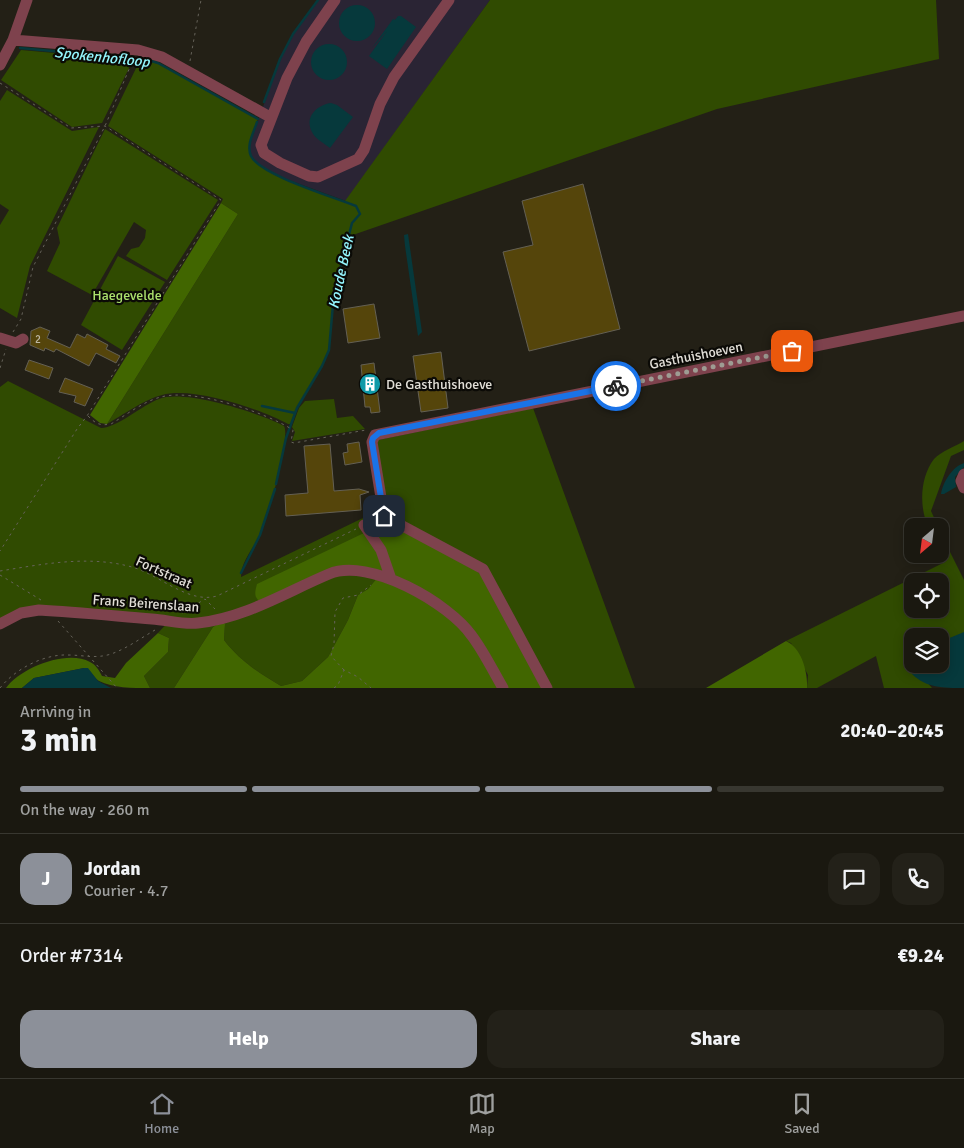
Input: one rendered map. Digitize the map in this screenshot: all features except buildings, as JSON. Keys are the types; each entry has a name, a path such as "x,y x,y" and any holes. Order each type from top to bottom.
{"street":[{"path":"0,65 13,40 27,0"},
{"path":"334,0 306,42 286,78 270,117 262,145 264,152 280,163 309,176 318,177 358,159 364,150 380,104 394,77 449,0"},
{"path":"13,40 138,50 162,57 270,117"},
{"name":"Gasthuishoeven","path":"375,435 964,316"},
{"path":"0,338 16,343 23,339"},
{"path":"375,435 372,442 384,516 483,569 547,688"},
{"path":"964,474 961,476 961,481 964,488"},
{"path":"364,525 380,550 391,578"},
{"name":"Frans Beirenslaan","path":"0,624 21,613 48,611 196,623 223,618 272,602 336,572 359,571 391,578 438,605 458,620 472,635 503,688"}],"path":[{"path":"187,71 201,0"},
{"path":"21,319 33,267 105,126 138,50"},
{"path":"0,83 71,128 105,126 221,200 88,416 0,551"},
{"path":"88,416 96,424 102,426 111,424 160,397 186,395 256,411 291,428 293,432 291,442 294,443 366,430 375,435"},
{"name":"Fortstraat","path":"0,571 72,560 122,566 141,570 193,596 205,599 217,596 364,525"},
{"path":"0,575 38,597 48,611 117,688"},
{"path":"371,688 358,677 344,670 331,656 334,644 335,612 343,598 358,595 368,589 379,575"},
{"path":"170,621 205,599 223,618"},
{"path":"0,688 15,674 41,659 67,655 91,658 111,654 155,630"},
{"path":"334,688 338,685 344,670"}],"shaded area":[{"path":"318,0 490,0 346,201 275,175 256,162 251,155 249,146 280,59 293,34"}],"green space":[{"path":"490,0 936,0 939,59 717,109 347,237 334,293 329,350 322,366 297,408 291,424 226,400 208,396 175,393 148,400 107,424 238,214 221,203 223,199 108,126 140,60 158,63 258,119 253,131 250,153 255,161 265,169 292,183 345,201"},
{"path":"21,50 133,60 102,123 72,127 1,80"},
{"path":"7,90 72,131 99,127 30,266 17,318 0,308 0,225 9,210 0,204 0,101"},
{"path":"105,129 218,200 167,280 126,256 131,249 139,247 145,238 146,230 134,222 92,295 47,271 60,243 57,228"},
{"path":"221,203 238,214 107,424 100,423 90,415"},
{"name":"Haegevelde","path":"118,256 165,282 122,350 81,325"},
{"path":"8,381 101,428 122,420 152,402 171,397 186,397 222,404 258,415 284,426 284,446 273,497 260,535 243,566 241,577 365,517 387,513 376,448 378,440 533,408 635,688 542,688 385,523 366,531 330,573 377,578 368,589 358,595 348,620 328,657 302,681 281,686 250,666 224,640 225,624 213,627 174,688 150,688 144,676 168,652 169,638 158,633 169,621 48,611 0,624 0,387"},
{"path":"334,399 337,418 353,416 365,429 292,441 295,432 292,427 299,408 305,401"},
{"path":"964,441 964,450 951,456 931,511 934,518 925,518 922,492 926,474 934,459"},
{"path":"385,523 470,565 481,575 542,688 174,688 213,627 222,622 225,624 224,640 250,666 281,686 302,681 328,657 348,620 358,595 368,589 377,578 348,571 265,604 256,596 257,584"},
{"path":"949,550 964,580 964,633 949,639 949,628 904,628 904,673 920,673 932,688 884,688 876,656 817,688 807,688 808,675 791,643 786,641 904,582 904,618 949,618 949,573 923,573 943,563 949,563"},
{"path":"158,633 169,638 168,652 144,676 150,688 110,685 99,681 84,668 34,678 22,688 6,688 22,674 57,659 80,659 90,662 102,676 115,678 126,663"},
{"path":"786,641 792,644 803,661 807,688 706,688"}],"water":[{"path":"357,5 364,6 370,10 374,16 374,30 370,36 364,40 357,41 350,40 344,36 340,30 339,23 340,16 344,10 350,6"},
{"path":"398,16 401,16 416,27 387,69 369,56 387,31 372,48 393,19 395,20"},
{"path":"329,44 336,45 342,49 346,55 346,69 342,75 336,79 329,80 322,79 316,75 312,69 311,62 312,55 316,49 322,45"},
{"path":"331,103 337,105 353,117 330,148 313,134 310,121 317,109"},
{"path":"408,234 422,332 418,336 405,246 404,235"},
{"path":"964,463 964,467 955,477 956,487 941,494 949,476"},
{"path":"964,632 964,688 929,685 912,674 949,673 949,638"},
{"path":"88,668 98,681 111,688 22,688 34,678"}],"waterway":[{"name":"Koude Beek","path":"264,102 280,59 293,34 318,0"},
{"name":"Spokenhofloop","path":"20,48 148,60 158,63 258,119"},
{"name":"Koude Beek","path":"257,122 249,147 251,156 257,163 282,178 356,206 360,214 352,223 334,293 329,350 322,366 297,408 286,438 276,484"},
{"path":"262,406 295,413"},
{"name":"Koude Beek","path":"241,573 260,535 275,489"}],"way so far":[{"path":"616,386 792,351"}],"place":[{"name":"De Gasthuishoeve","path":"370,384"}],"route":[{"path":"384,516 372,442 375,435 616,386"}]}
